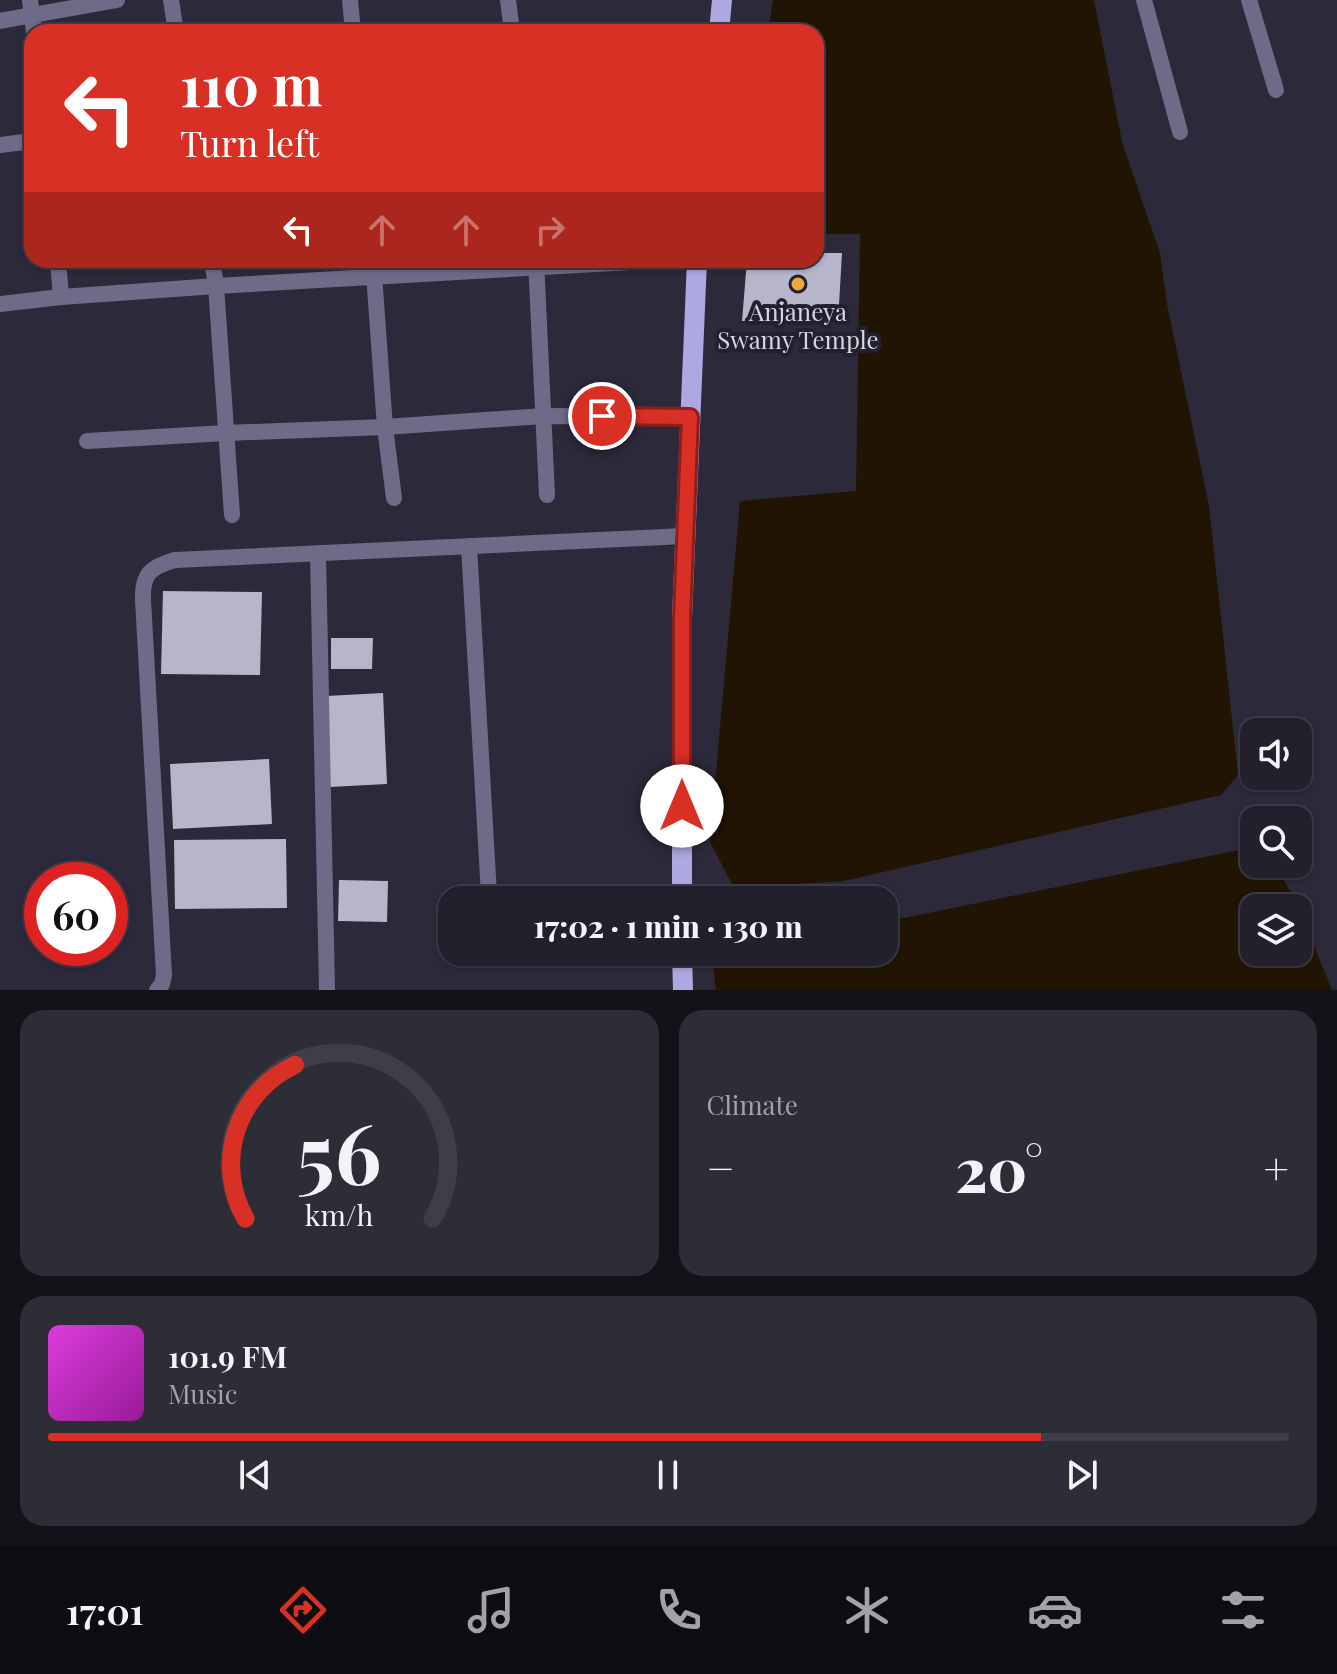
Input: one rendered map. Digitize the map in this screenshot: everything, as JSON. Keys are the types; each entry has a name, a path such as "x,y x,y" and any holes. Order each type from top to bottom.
{"main road":[{"path":"720,24 722,0"},
{"path":"682,886 682,617 697,268"},
{"path":"682,966 683,990"}],"street":[{"path":"0,21 117,0"},
{"path":"171,0 175,24"},
{"path":"350,0 352,24"},
{"path":"508,0 511,24"},
{"path":"1144,0 1180,132"},
{"path":"1249,0 1276,90"},
{"path":"0,145 24,142"},
{"path":"59,268 61,297"},
{"path":"213,268 232,515"},
{"path":"373,268 385,427 394,498"},
{"path":"0,304 61,297 374,278 482,268"},
{"path":"536,268 547,495"},
{"path":"87,441 544,416 690,417"},
{"path":"157,990 164,975 143,585 149,572 158,565 175,560 685,536"},
{"path":"469,546 488,886"},
{"path":"318,553 327,990"}],"shaded area":[{"path":"773,0 1094,0 1122,142 1160,253 1167,304 1209,506 1238,775 1221,795 844,881 733,886 710,842 740,501 856,491 860,234 824,234 824,24 769,24"},
{"path":"1240,850 1240,878 1282,878 1292,894 1240,894 1240,966 1312,966 1312,941 1332,990 716,990 713,966 898,966 898,919"}],"building":[{"path":"824,253 842,253 838,322 742,321 746,268 824,268"},
{"path":"163,591 262,592 260,675 161,674"},
{"path":"331,638 373,638 372,669 331,669"},
{"path":"383,693 387,784 330,787 326,696"},
{"path":"269,759 272,824 173,829 170,764"},
{"path":"286,839 287,908 175,909 174,840"},
{"path":"339,880 388,881 387,922 338,921"}],"place":[{"name":"Anjaneya Swamy Temple","path":"798,284"}],"route":[{"path":"602,416 690,417 682,617 682,806"}]}
